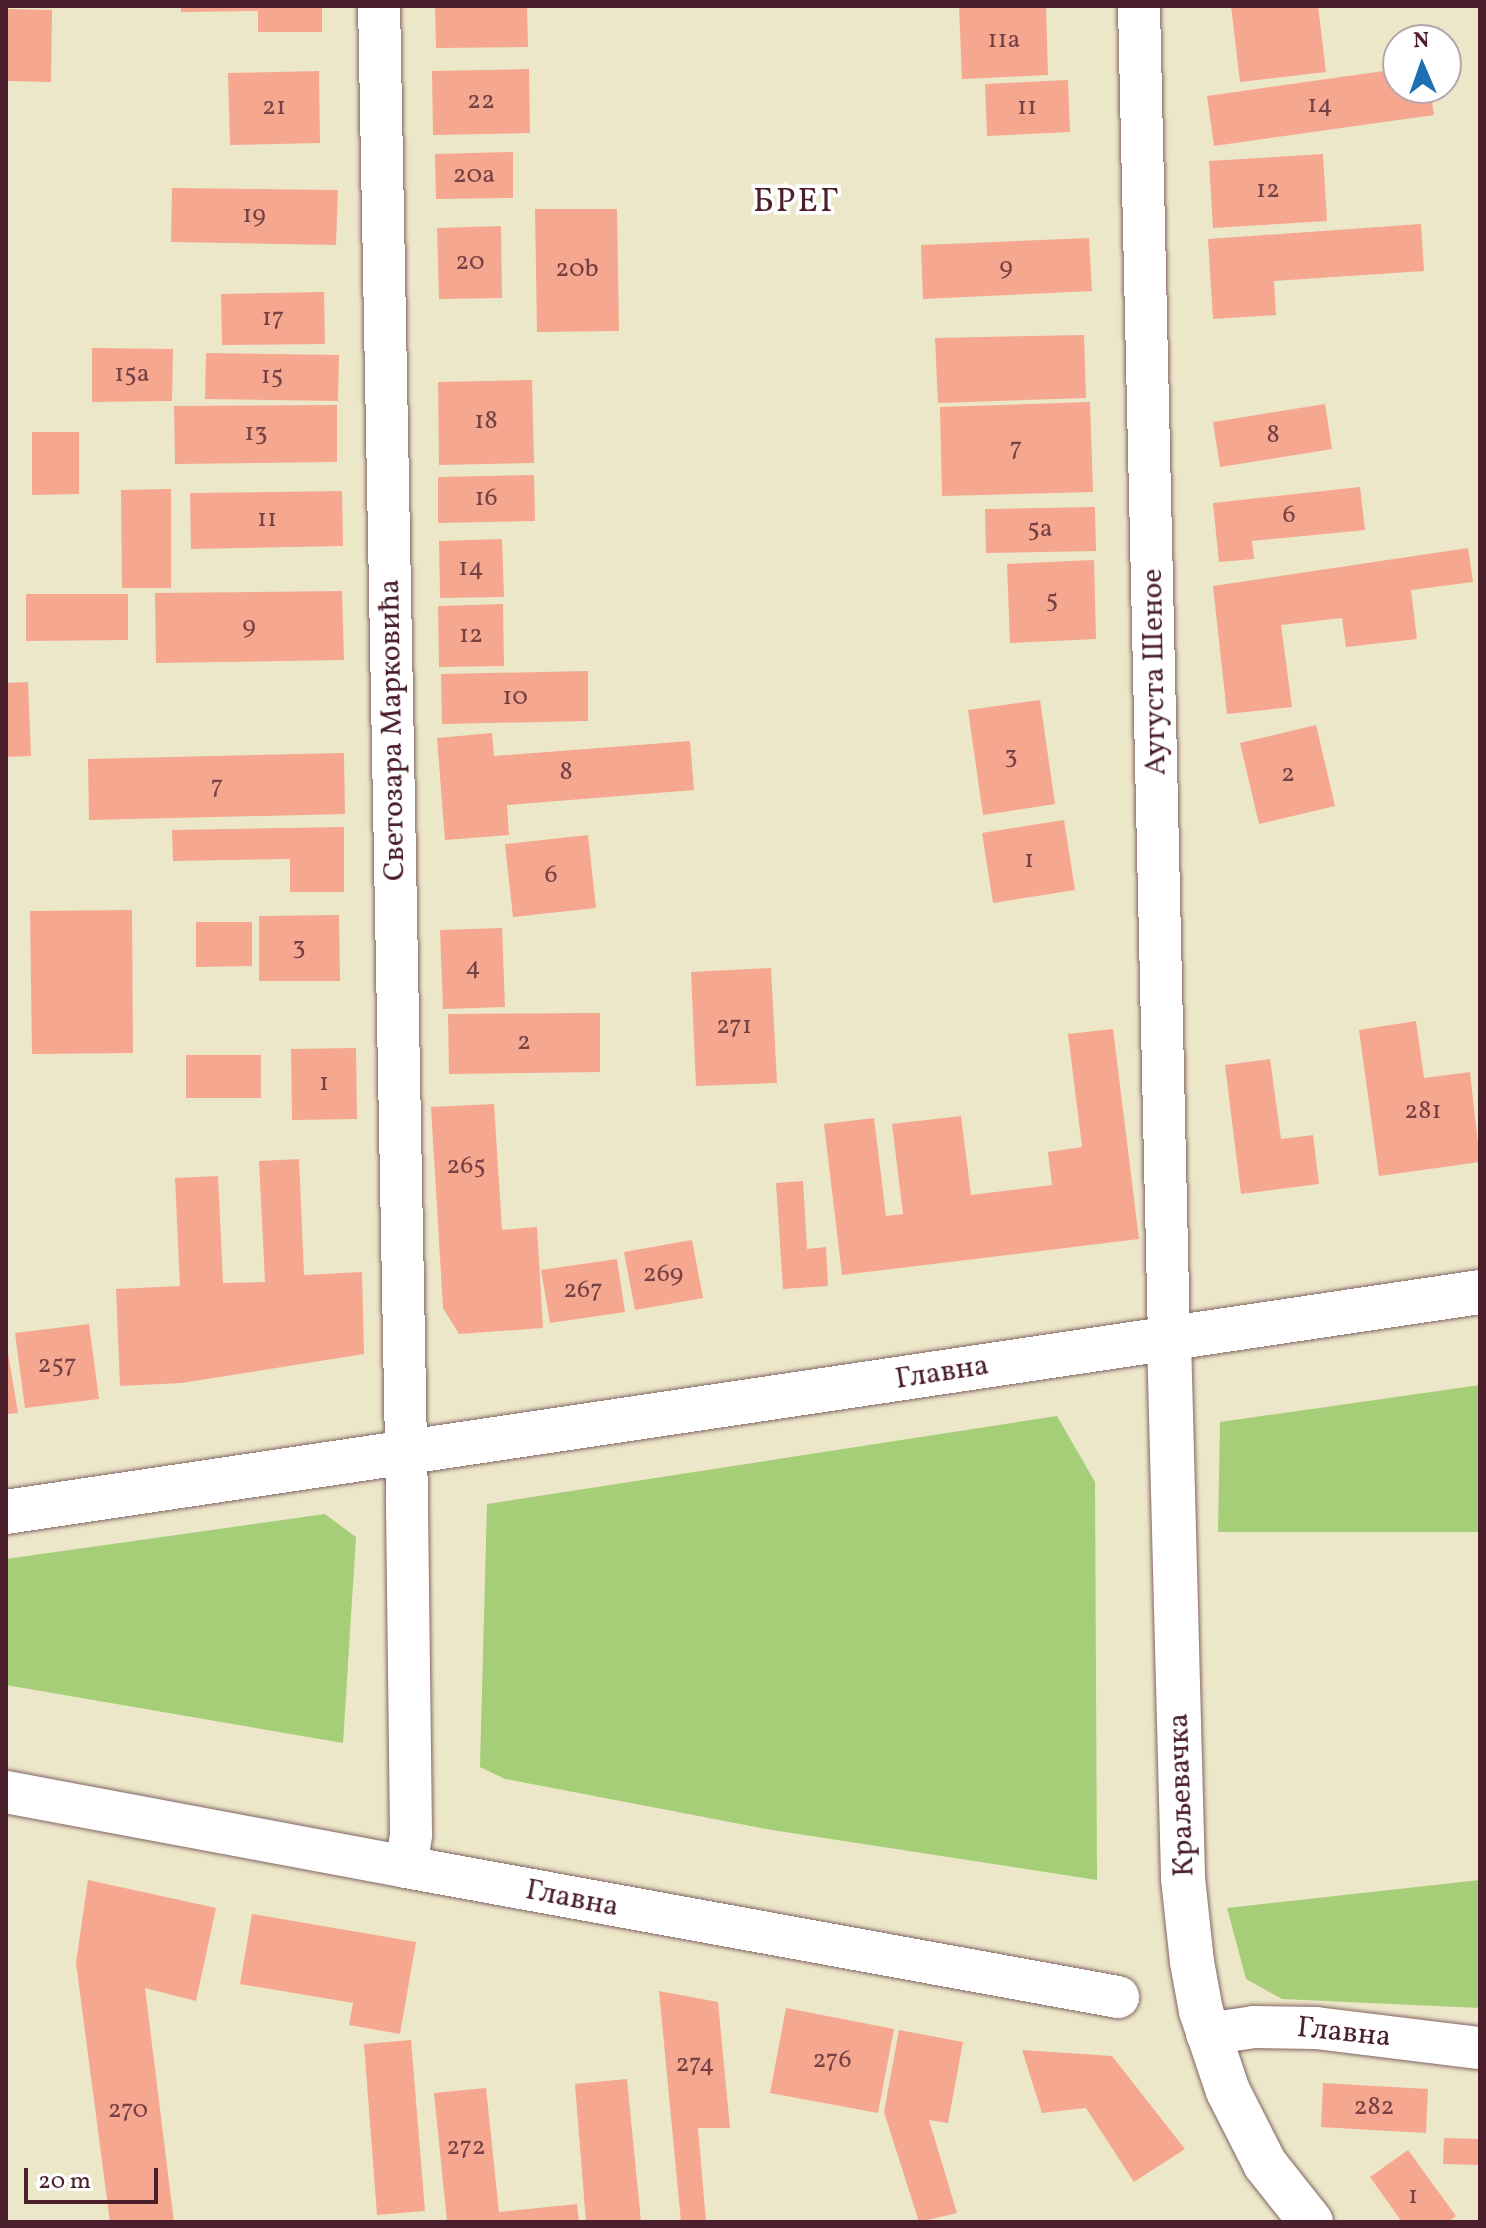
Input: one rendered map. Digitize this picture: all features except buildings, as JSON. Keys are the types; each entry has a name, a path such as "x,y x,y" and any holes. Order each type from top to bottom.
{"main road":[{"name":"Главна","path":"6,1512 1480,1292"},
{"name":"Краљевачка","path":"1169,1338 1183,1878 1192,1962 1207,2034 1253,2143 1311,2222"}],"street":[{"name":"Светозара Марковића","path":"379,6 404,1453"},
{"name":"Аугуста Шеное","path":"1139,6 1169,1338"},
{"path":"404,1453 411,1834 406,1867"},
{"name":"Главна","path":"6,1792 1118,1997"},
{"name":"Главна","path":"1207,2034 1254,2027 1316,2028 1480,2048"}],"green space":[{"path":"1480,1385 1480,1532 1218,1532 1220,1422"},
{"path":"1057,1416 1095,1482 1097,1880 772,1830 505,1779 480,1767 487,1504"},
{"path":"325,1514 356,1537 343,1743 6,1685 6,1559"},
{"path":"1480,1880 1480,2008 1282,1999 1246,1979 1227,1908"}],"district":[{"name":"БРЕГ","path":"797,203"}]}
